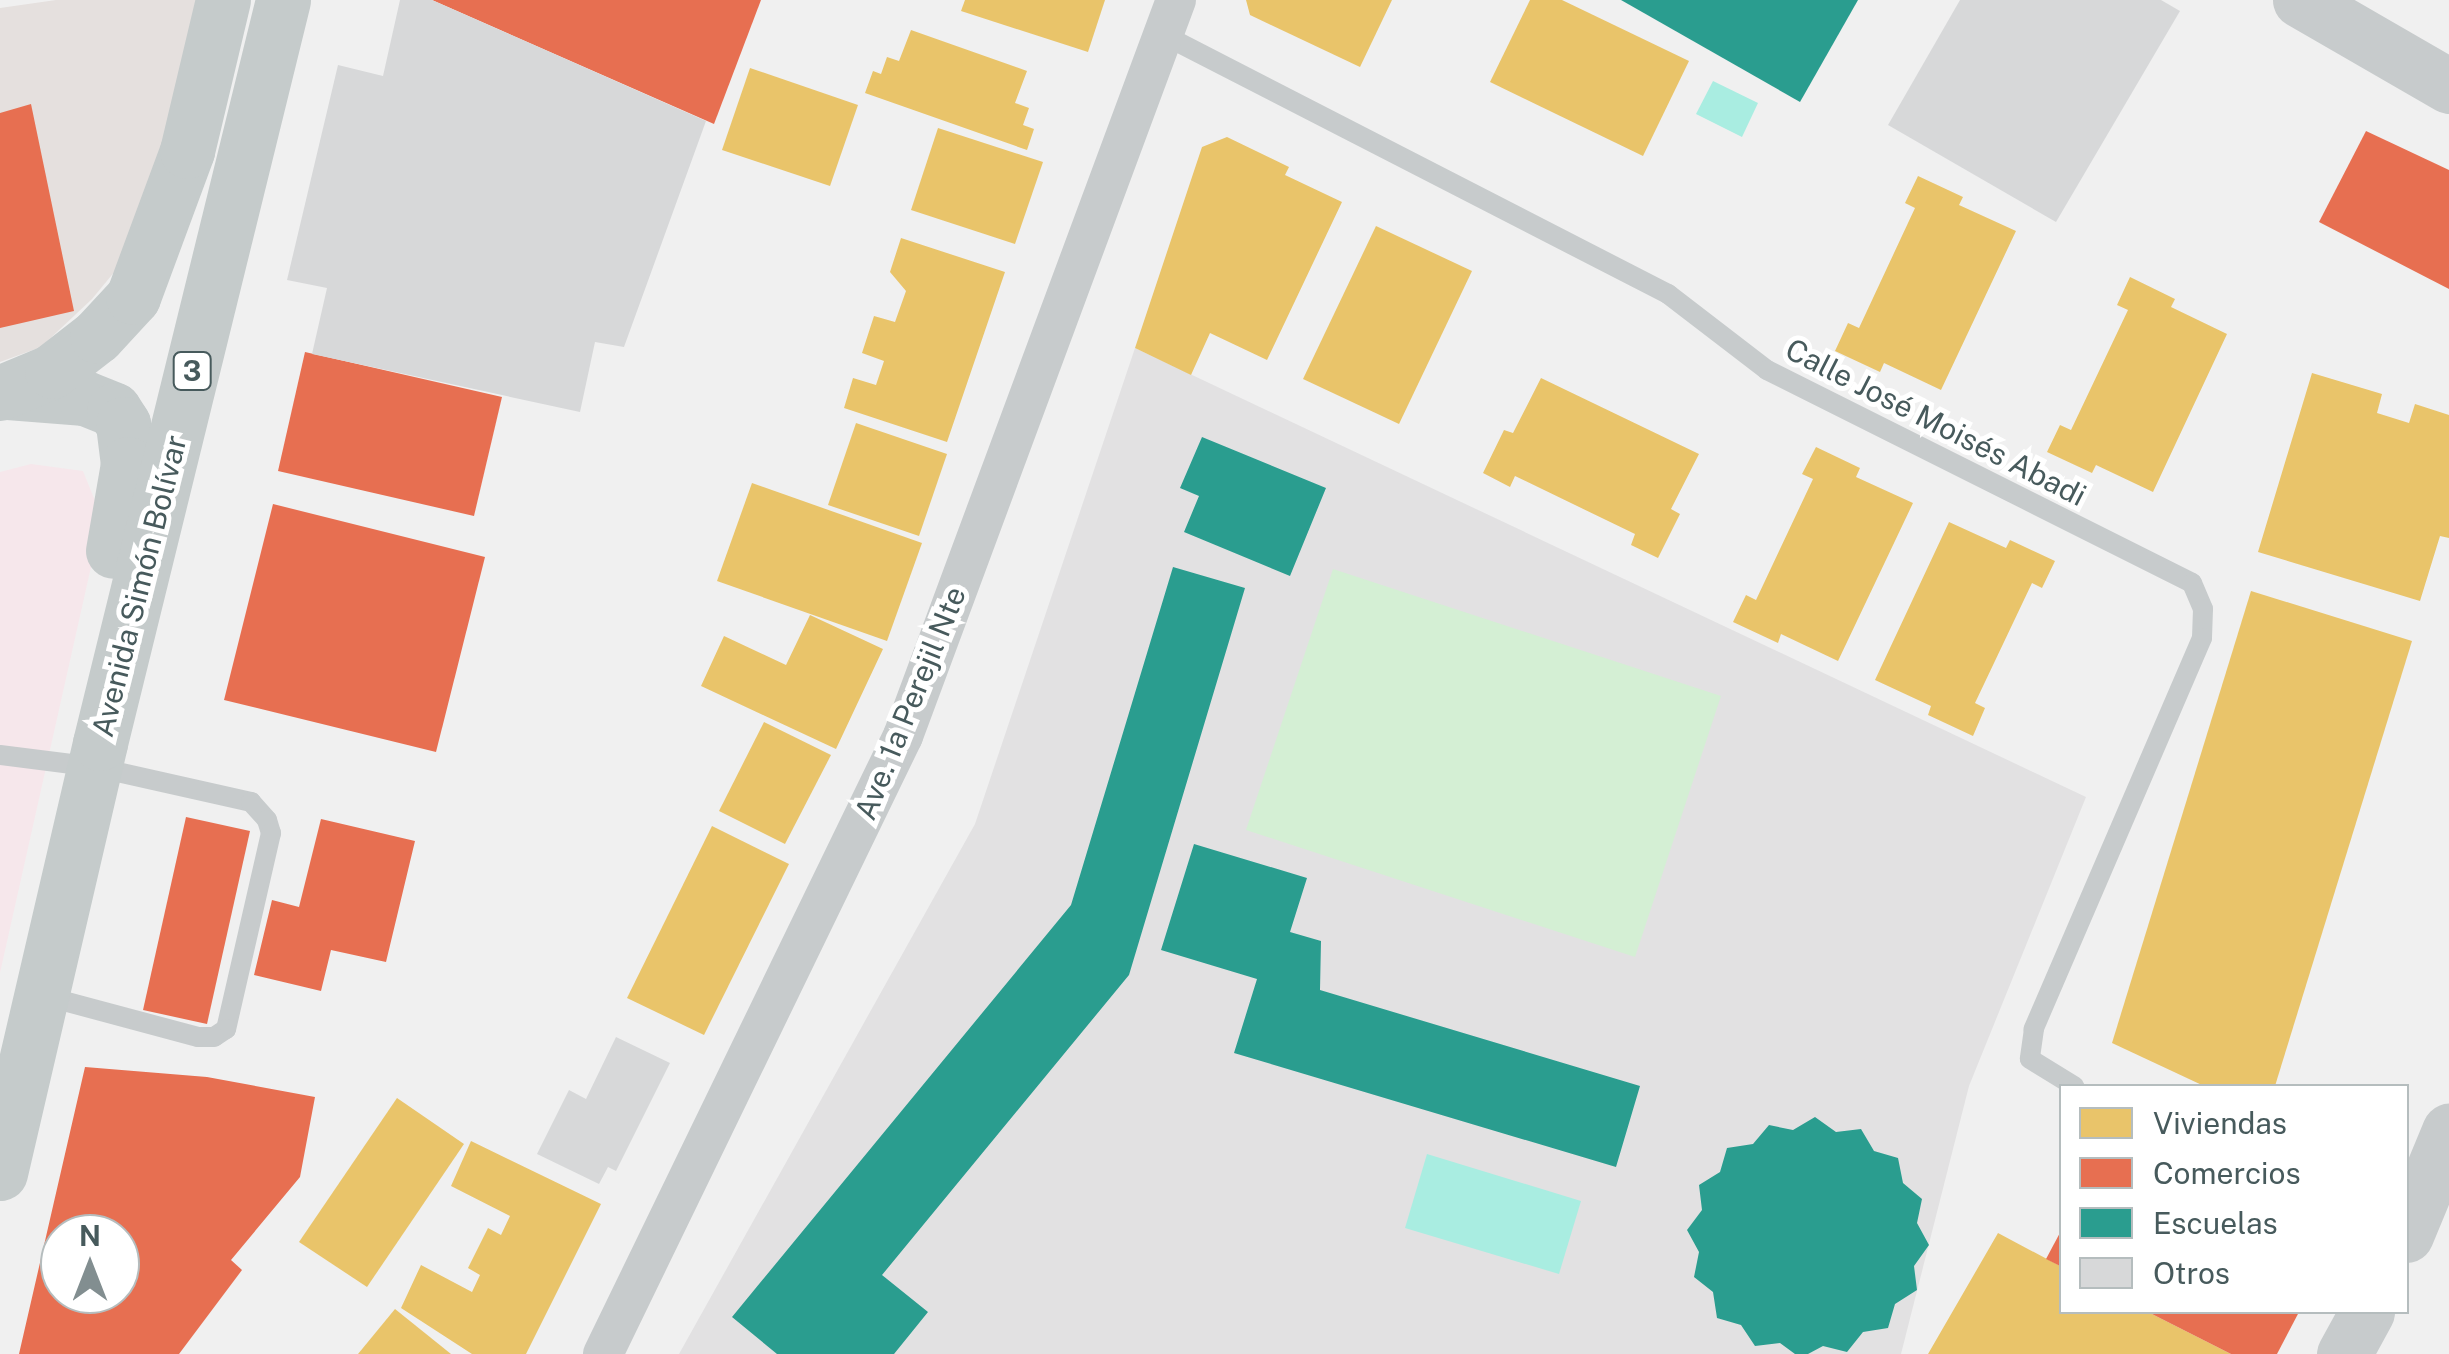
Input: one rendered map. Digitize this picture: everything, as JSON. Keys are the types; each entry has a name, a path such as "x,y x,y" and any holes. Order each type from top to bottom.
{"main road":[{"path":"3,392 52,371 98,336 133,297 187,151 222,0"},
{"name":"Avenida Simón Bolívar","path":"0,1173 31,1011 284,0"},
{"path":"2300,0 2449,86"},
{"path":"3,392 100,402 123,424 128,464 96,644 97,755"},
{"path":"2409,1228 2449,1131"}],"street":[{"name":"Ave. 1a Perejil Nte","path":"607,1353 902,736 1170,18"}],"lane":[{"name":"Calle José Moisés Abadi","path":"1170,18 1668,294 1767,370 2192,584 2203,609 2202,638 2034,1029 2030,1059 2071,1084"},
{"path":"0,755 97,755 251,802 267,820 271,833 226,1028 214,1037 31,1011"}],"shaded area":[{"path":"56,0 200,0 135,247 92,299 41,347 0,362 0,8"},
{"path":"1713,81 1758,103 1742,137 1696,114"},
{"path":"1135,348 2086,797 1969,1086 1901,1354 679,1354 975,824"},
{"path":"31,464 83,471 102,518 0,973 0,472"},
{"path":"1333,569 1721,696 1635,957 1246,830"},
{"path":"1427,1154 1581,1201 1559,1274 1405,1228"}],"building: Viviendas":[{"path":"965,0 1105,0 1088,52 961,11"},
{"path":"1246,0 1392,0 1360,67 1250,15"},
{"path":"1530,0 1562,0 1689,61 1643,156 1490,82"},
{"path":"911,30 1027,71 1015,103 1029,108 1023,125 1034,129 1027,150 865,93 873,71 881,74 887,57 899,61"},
{"path":"750,68 858,105 830,186 722,150"},
{"path":"938,128 1043,162 1015,244 911,210"},
{"path":"1227,137 1289,167 1285,175 1342,202 1267,360 1210,333 1191,375 1135,348 1202,147"},
{"path":"1918,176 1963,197 1959,205 2016,231 1941,390 1884,363 1880,372 1835,351 1848,323 1859,328 1915,208 1905,203"},
{"path":"1376,226 1472,271 1399,424 1303,379"},
{"path":"901,238 1005,272 947,442 844,408 853,378 876,385 884,361 862,353 874,316 895,322 906,291 890,272"},
{"path":"2130,277 2175,299 2171,307 2227,334 2153,492 2096,465 2092,473 2047,452 2060,425 2071,430 2128,310 2117,305"},
{"path":"2312,373 2382,394 2377,413 2409,423 2415,404 2449,415 2449,538 2440,536 2420,601 2258,552"},
{"path":"1541,378 1699,454 1671,509 1680,514 1658,558 1631,545 1635,534 1515,476 1510,487 1483,473 1504,430 1513,433"},
{"path":"856,423 947,454 919,536 828,505"},
{"path":"1816,447 1860,468 1856,477 1913,503 1838,661 1781,634 1778,643 1733,622 1746,595 1756,600 1813,479 1802,474"},
{"path":"752,483 922,543 887,641 717,581"},
{"path":"1949,522 2006,548 2010,540 2055,561 2042,588 2032,583 1975,703 1985,708 1973,736 1928,715 1931,706 1875,680"},
{"path":"2251,591 2412,641 2276,1084 2200,1084 2112,1043"},
{"path":"810,615 883,649 836,749 701,686 724,636 786,665"},
{"path":"764,722 831,755 785,844 719,811"},
{"path":"712,826 789,864 704,1035 627,998"},
{"path":"397,1098 464,1144 367,1287 299,1242"},
{"path":"471,1141 601,1204 526,1354 472,1354 401,1308 421,1265 472,1292 480,1275 468,1268 488,1228 501,1235 510,1216 451,1186"},
{"path":"1998,1233 2059,1265 2059,1314 2152,1314 2231,1354 1928,1354"},
{"path":"395,1309 451,1354 358,1354"}],"building: Comercios":[{"path":"432,0 761,0 714,124"},
{"path":"31,104 74,311 0,328 0,113"},
{"path":"2366,131 2449,170 2449,289 2319,222"},
{"path":"305,352 502,397 474,516 278,471"},
{"path":"273,504 485,557 436,752 224,700"},
{"path":"186,817 250,831 207,1024 143,1010"},
{"path":"321,819 415,841 386,962 331,950 321,991 254,975 272,900 299,907"},
{"path":"85,1067 207,1077 315,1097 300,1177 231,1260 242,1270 179,1354 19,1354 40,1263 40,1314 140,1314 140,1214 51,1214"},
{"path":"2059,1235 2059,1266 2046,1259"},
{"path":"2152,1314 2298,1314 2277,1354 2231,1354"}],"building: Escuelas":[{"path":"1621,0 1858,0 1800,102"},
{"path":"1202,437 1326,488 1290,576 1184,532 1199,496 1180,488"},
{"path":"1173,567 1245,588 1129,975 882,1275 928,1312 894,1354 777,1354 732,1317 1071,905"},
{"path":"1194,844 1307,878 1290,932 1321,941 1320,990 1640,1086 1616,1167 1234,1053 1257,979 1161,950"},
{"path":"1815,1117 1836,1132 1861,1129 1874,1151 1898,1158 1903,1183 1922,1199 1917,1223 1929,1245 1914,1266 1917,1290 1895,1304 1888,1328 1863,1332 1847,1352 1823,1346 1808,1354 1795,1354 1780,1343 1755,1346 1741,1325 1717,1318 1713,1292 1694,1277 1699,1252 1687,1230 1702,1210 1699,1185 1720,1172 1727,1148 1753,1144 1769,1125 1793,1130"}],"building: Otros":[{"path":"400,0 432,0 706,121 624,347 595,342 580,412 312,354 327,288 287,280 338,65 383,76"},
{"path":"1960,0 2161,0 2180,11 2056,222 1888,125"},
{"path":"616,1037 670,1063 616,1171 608,1167 599,1184 537,1154 569,1090 586,1099"}]}
